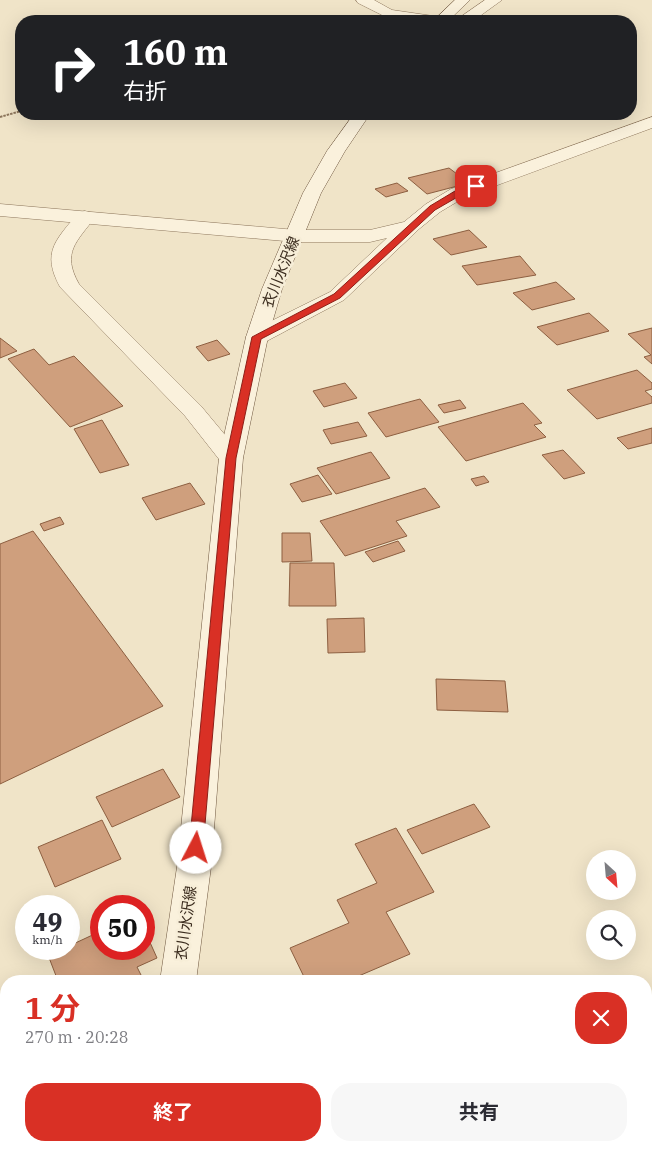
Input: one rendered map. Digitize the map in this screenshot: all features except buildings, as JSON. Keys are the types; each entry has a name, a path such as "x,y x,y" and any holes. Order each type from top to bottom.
{"street":[{"path":"363,0 388,14 395,15"},
{"path":"447,15 463,0"},
{"path":"473,15 495,0"},
{"name":"衣川水沢線","path":"179,975 194,867 231,458 257,337 272,289 296,236 312,193 336,152 358,120"},
{"path":"257,337 337,296 412,225 432,208 458,193 652,122"},
{"path":"0,210 296,236 354,238 370,236 412,225"},
{"path":"85,217 62,247 59,256 64,278 70,287 192,411 231,458"}],"path":[{"path":"0,117 15,113"}],"route":[{"path":"196,848 231,458 257,337 337,296 432,208 458,193 476,186"}]}
